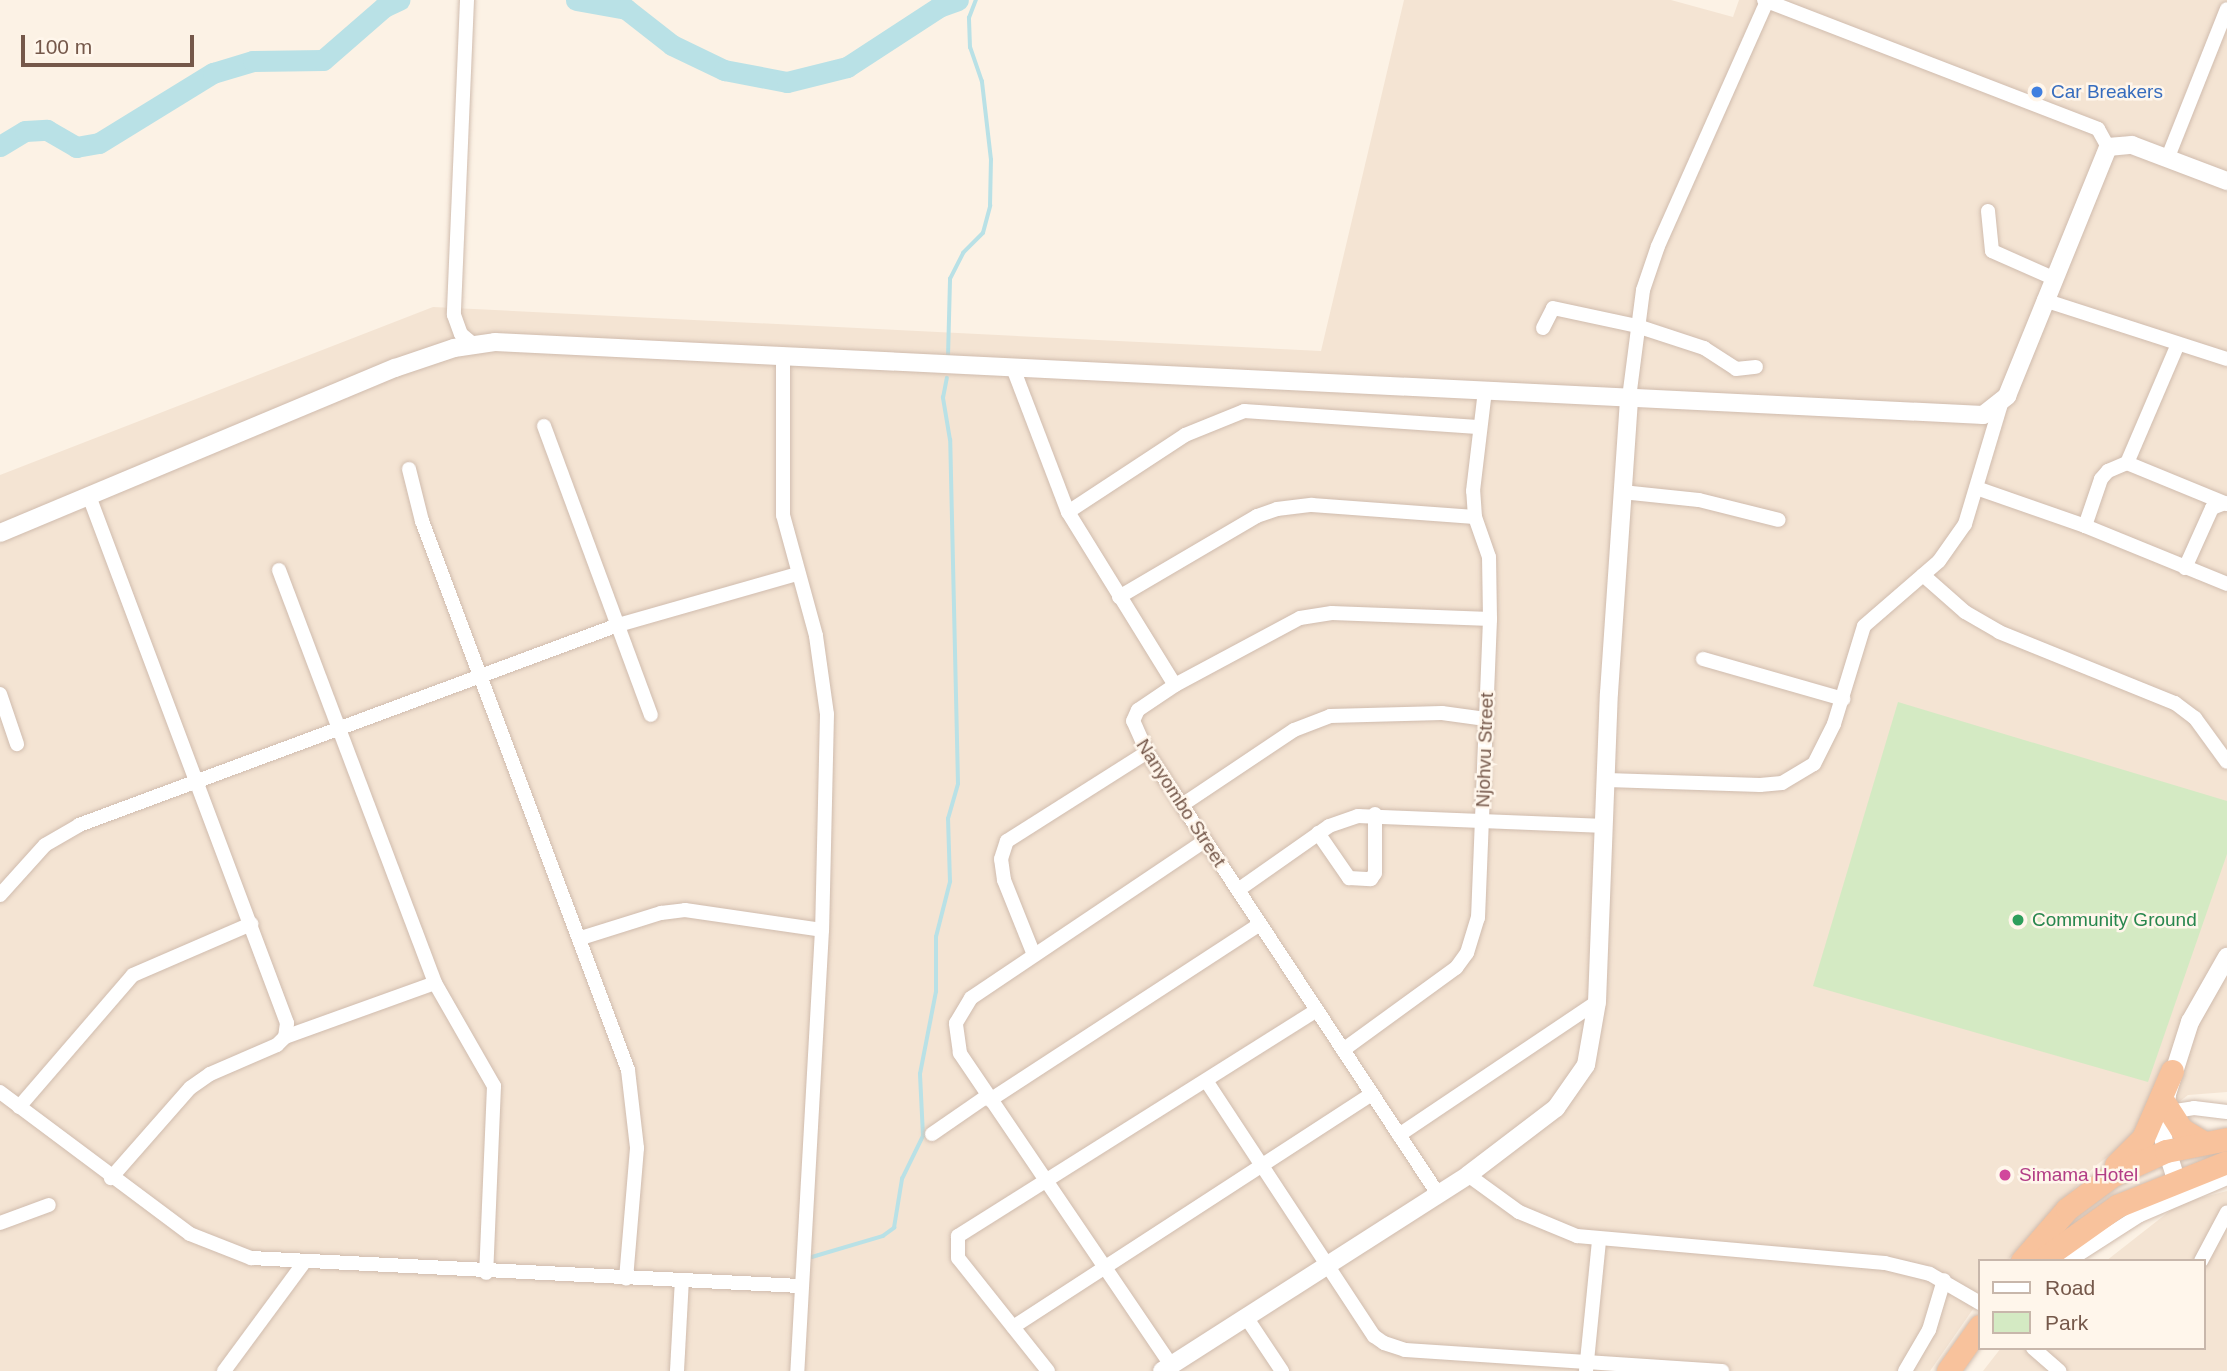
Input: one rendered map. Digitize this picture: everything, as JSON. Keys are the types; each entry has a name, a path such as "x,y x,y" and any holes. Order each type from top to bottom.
{"highway":[{"path":"2024,1259 2067,1209 2143,1138 2172,1071"},
{"path":"2167,1108 2181,1129 2203,1142"},
{"path":"2067,1209 2113,1175 2166,1151 2227,1139"},
{"path":"2043,1259 2118,1206 2176,1179 2227,1162"},
{"path":"1948,1371 1979,1327"}],"street":[{"path":"467,0 454,315 461,334 473,344"},
{"path":"1205,841 971,998 956,1023 960,1053 1104,1268 1166,1368 1468,1175 1569,1094 1589,1055 1597,1002 1622,492 1637,326 1658,246 1765,1 2098,129 2108,147"},
{"path":"2168,157 2227,9"},
{"path":"2108,147 2132,145 2227,181"},
{"path":"1607,780 1782,783 1814,764 1843,699 1864,626 1923,575 1952,544 1979,489 2001,404 2108,147"},
{"path":"1988,211 1992,251 2053,278"},
{"path":"2044,300 2227,359"},
{"path":"1543,328 1553,308 1637,326 1704,348 1736,369 1756,367"},
{"path":"0,533 382,373 473,344 518,342 1972,417 1989,413 2001,404"},
{"path":"2085,526 2101,480 2108,471 2127,463 2178,344"},
{"path":"783,356 782,502 797,574 826,684 822,930 797,1371"},
{"path":"1013,368 1068,512 1175,685 1284,624 1315,614 1490,619"},
{"name":"Njohvu Street","path":"1343,1050 1442,981 1466,954 1478,918 1490,619 1489,557 1475,517 1477,427 1485,390"},
{"path":"1068,512 1185,435 1244,411 1477,427"},
{"path":"544,426 652,715"},
{"path":"2127,463 2226,504"},
{"path":"409,469 422,521 479,678 581,938 628,1070 637,1148 626,1279"},
{"path":"1979,489 2085,526 2227,584"},
{"path":"1622,492 1699,500 1779,520"},
{"path":"89,496 286,1012 285,1037"},
{"path":"2185,568 2212,508 2226,504"},
{"path":"1119,597 1257,516 1277,509 1312,505 1475,517"},
{"path":"279,570 435,983 489,1075 496,1098 486,1273"},
{"path":"0,895 46,845 79,825 200,784 618,625 797,574"},
{"path":"1923,575 1993,629 2175,703 2194,718 2227,762"},
{"path":"1703,659 1843,699"},
{"name":"Nanyombo Street","path":"1175,685 1135,716 1134,729 1438,1195"},
{"path":"0,694 17,744"},
{"path":"1182,805 1294,730 1320,719 1368,712 1442,713 1486,719"},
{"path":"1034,956 1004,880 1001,859 1007,841 1147,752"},
{"path":"1238,890 1318,833 1343,819 1375,814 1605,826"},
{"path":"1318,833 1349,878 1371,879 1375,873 1375,814"},
{"path":"581,938 661,913 685,910 822,930"},
{"path":"19,1107 133,975 251,924"},
{"path":"932,1135 1260,924"},
{"path":"2176,1179 2166,1151 2167,1108 2172,1071 2190,1022 2227,957"},
{"path":"111,1178 190,1088 209,1074 267,1051 285,1037 435,983"},
{"path":"1399,1135 1597,1002"},
{"path":"1048,1371 958,1258 958,1236 1046,1184 1317,1010"},
{"path":"1207,1082 1374,1336 1394,1348 1586,1366 1722,1371"},
{"path":"0,1092 111,1178 190,1234 219,1249 303,1264 800,1286"},
{"path":"1013,1327 1372,1094"},
{"path":"2167,1108 2227,1112"},
{"path":"1468,1175 1538,1222 1599,1240 1885,1263 1944,1279 1979,1302"},
{"path":"2071,1259 2140,1215 2227,1178"},
{"path":"0,1223 49,1205"},
{"path":"2202,1259 2227,1212"},
{"path":"1586,1366 1599,1240"},
{"path":"223,1371 303,1264"},
{"path":"1905,1371 1928,1330 1944,1279"},
{"path":"677,1371 681,1280"},
{"path":"1246,1317 1282,1371"},
{"path":"2035,1350 2059,1371"}],"shaded area":[{"path":"1404,0 1671,0 1733,17 1739,0 2227,0 2227,1092 2188,1095 2094,1167 2009,1259 1979,1259 1979,1300 1930,1371 0,1371 0,475 433,307 1321,351"},
{"path":"2227,1191 2227,1371 1983,1371 1999,1350 2206,1350 2206,1259 2109,1259 2180,1203"}],"green space":[{"name":"Community Ground","path":"1898,702 2227,801 2227,854 2148,1082 1813,986"}],"waterway":[{"path":"0,146 25,131 47,130 76,147 99,143 213,73 253,61 323,60 384,7 399,0"},
{"path":"576,0 626,9 672,45 724,70 787,82 847,67 939,7 958,0"},
{"path":"948,357 950,279 963,253 983,233 990,206 991,160 982,82 970,48 969,18 976,0"},
{"path":"812,1257 883,1236 894,1228 902,1179 923,1136 920,1074 936,992 936,937 950,882 948,819 958,784 950,440 943,398 947,378"}],"place":[{"name":"Car Breakers","path":"2037,92"},
{"name":"Community Ground","path":"2018,920"},
{"name":"Simama Hotel","path":"2005,1175"}]}
